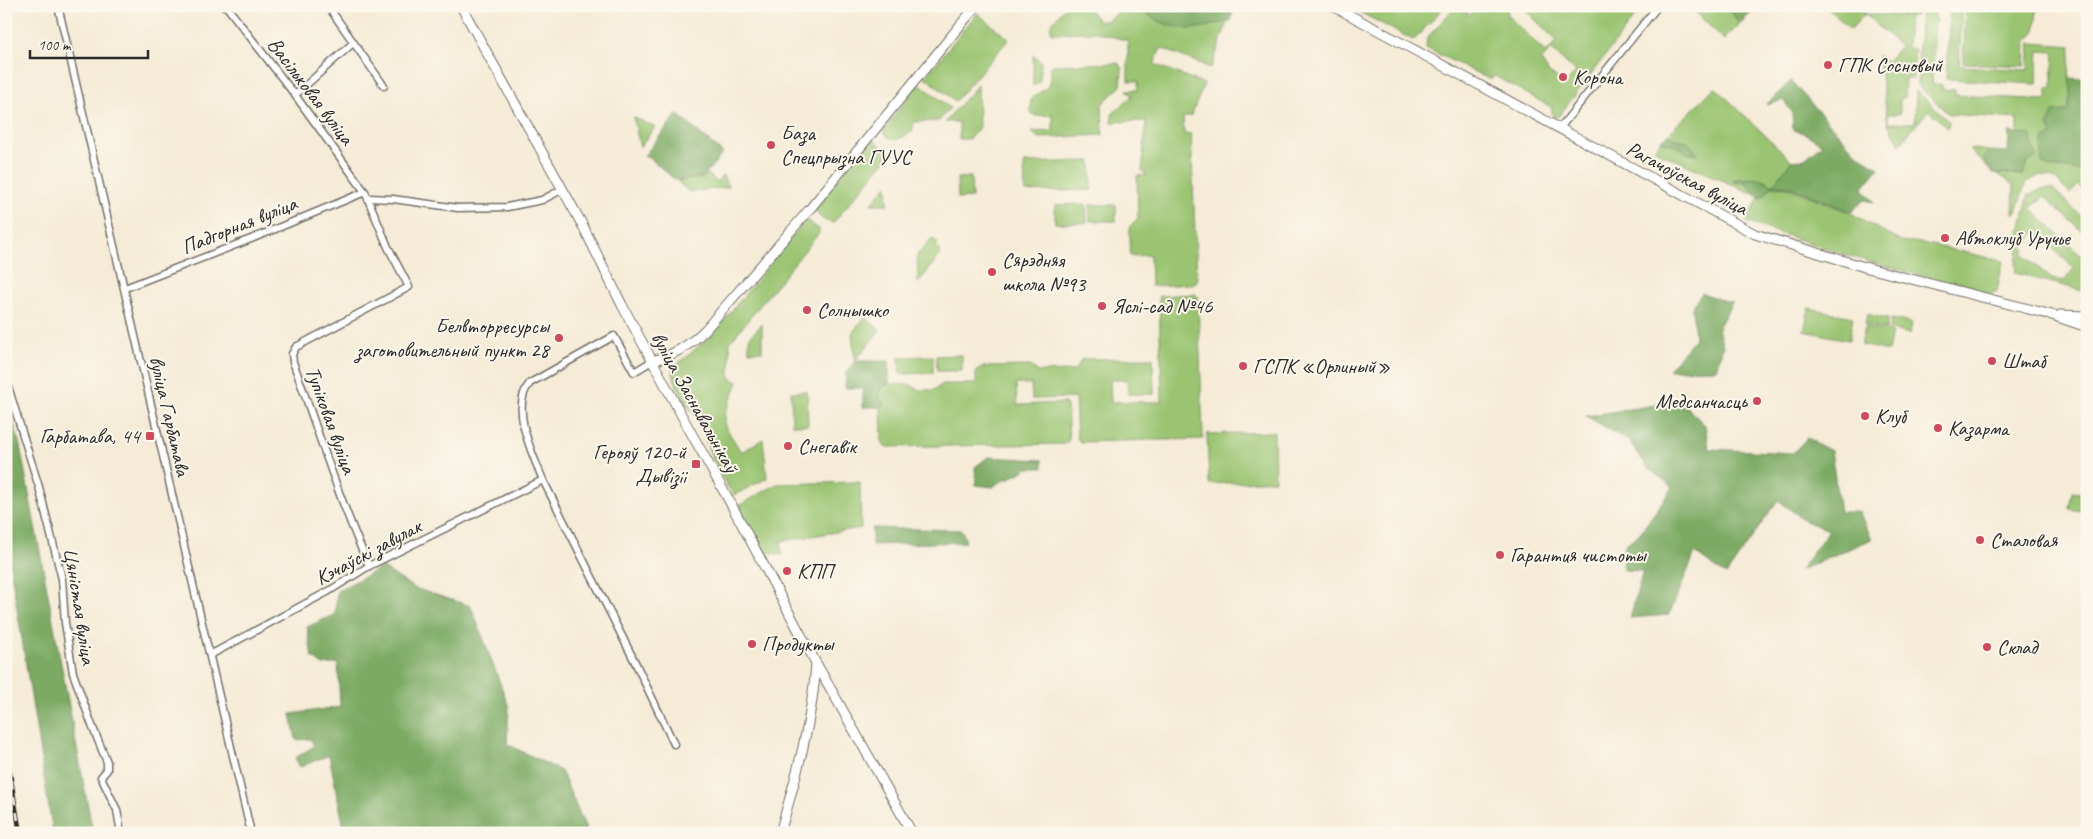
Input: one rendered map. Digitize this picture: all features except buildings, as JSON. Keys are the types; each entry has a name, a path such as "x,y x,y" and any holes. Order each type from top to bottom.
{"street":[{"name":"вуліца Гарбатава","path":"58,6 251,833"},
{"name":"Васільковая вуліца","path":"224,6 227,7 295,95 365,192 388,247 409,287"},
{"path":"328,6 384,86"},
{"name":"вуліца Заснавальнікаў","path":"460,6 563,189 652,361 816,663 912,833"},
{"path":"674,744 635,662 543,480 522,419 521,408 524,390 530,383 614,336 634,372 652,361 672,354 697,338 803,217 976,6"},
{"name":"Рагачоўская вуліца","path":"1332,6 1755,234 1904,278 2052,315 2087,327"},
{"path":"1559,129 1658,6"},
{"path":"295,95 353,43"},
{"path":"368,198 393,199 458,208 507,207 542,200 563,189"},
{"name":"Падгорная вуліца","path":"125,288 365,192"},
{"name":"Тупіковая вуліца","path":"369,566 351,527 323,442 293,362 292,354 296,347 409,287"},
{"name":"Рагачоўская вуліца","path":"2052,315 2087,316"},
{"name":"Цяністая вуліца","path":"6,380 39,486 62,579 65,623 73,673 107,762 107,770 102,777 117,810 121,833"},
{"name":"Кэчаўскі завулак","path":"210,655 329,591 369,566 543,480"},
{"path":"780,833 804,745 814,696 816,663"}],"green space":[{"path":"1066,6 1090,6 1089,9 1098,21 1106,21 1117,14 1118,6 1233,6 1211,68 1161,48 1154,64 1204,84 1191,116 1183,117 1184,134 1191,134 1197,281 1194,284 1151,286 1150,255 1130,256 1130,226 1138,218 1137,176 1147,175 1142,171 1146,121 1112,122 1112,114 1132,96 1127,90 1138,90 1138,81 1128,81 1128,41 1097,32 1052,33 1050,25"},
{"path":"1138,6 1170,6 1171,10 1198,10 1211,6 1233,6 1231,21 1188,29 1161,22 1148,15"},
{"path":"1348,6 1445,6 1413,40"},
{"path":"1456,6 1460,6 1470,15 1477,6 1507,6 1508,16 1546,53 1557,41 1524,9 1524,6 1643,6 1559,116 1553,118 1551,107 1495,76 1489,79 1426,48 1427,38","holes":["1551,49 1576,72 1566,83 1549,73 1541,60"]},
{"path":"1696,6 1701,9 1703,6 1724,6 1735,16 1739,25 1724,40 1693,10"},
{"path":"1724,6 1758,6 1739,25 1735,16"},
{"path":"1827,6 1865,6 1865,14 1850,30"},
{"path":"1909,6 1917,6 1916,16 1909,16 1907,48 1915,49 1913,79 1905,79 1904,98 1900,98 1900,114 1888,114 1888,123 1878,55 1886,62 1900,46 1865,14 1908,16"},
{"path":"1921,6 1936,6 1932,84 1942,85 1942,89 1955,90 1955,95 2047,100 2047,88 2052,88 2054,52 2039,51 2037,84 1946,79 1950,6 1962,6 1959,66 2028,70 2030,43 2071,46 2069,77 2072,88 2068,112 2054,136 2059,166 2087,169 2087,193 2078,185 2070,194 2054,178 2039,176 2026,182 2016,212 2013,214 2014,185 1996,173 2004,172 2018,133 2018,119 1949,114 1917,85"},
{"path":"1966,6 2037,6 2035,33 2026,42 2025,66 1963,63"},
{"path":"977,13 1009,39 955,101 925,77"},
{"path":"1033,55 1041,62 1040,81 1033,86"},
{"path":"1118,63 1122,68 1121,86 1102,104 1103,135 1038,138 1032,132 1053,131 1053,115 1036,116 1031,113 1031,99 1050,85 1050,68 1053,65"},
{"path":"2087,73 2087,169 2079,171 2051,168 2041,162 2043,140 2053,135 2048,126 2053,112 2068,111 2071,88 2069,78 2086,79"},
{"path":"1791,81 1855,152 1879,168 1862,189 1875,202 1864,200 1851,212 1788,186 1773,185 1792,161 1805,159 1822,144 1804,133 1793,130 1792,112 1783,100 1766,105"},
{"path":"919,83 950,108 939,121 914,122 912,132 900,138 890,138 883,131"},
{"path":"978,84 979,128 969,139 959,139 959,122 945,122"},
{"path":"1715,87 1792,161 1773,186 1787,187 1851,213 1900,241 1923,243 2003,261 1997,291 1991,294 1970,289 1971,286 1953,281 1952,284 1846,255 1746,222 1759,197 1763,198 1662,154 1654,148"},
{"path":"1916,90 1949,121 1948,129 1929,110 1900,144 1888,123 1915,123"},
{"path":"677,114 723,153 703,177 675,180 651,159 644,156"},
{"path":"633,117 655,127 640,147"},
{"path":"2009,132 2031,135 2032,145 2037,157 2028,162 2023,175 1993,173 1983,159 1988,151 2008,152"},
{"path":"1668,134 1676,139 1687,141 1698,154 1687,153 1678,146 1660,141"},
{"path":"869,141 875,141 887,151 886,160 833,223 824,220 819,216 815,207"},
{"path":"1969,150 1988,151 1983,159 1993,173"},
{"path":"1091,161 1092,190 1025,192 1024,163"},
{"path":"708,174 717,182 723,175 729,187 689,192 677,181 703,178"},
{"path":"971,177 972,198 958,199 957,178"},
{"path":"1759,179 1773,185 1762,198 1755,194 1746,182 1736,183 1732,180"},
{"path":"887,185 888,204 871,204"},
{"path":"2040,189 2053,189 2087,222 2087,236 2044,196 2031,209 2087,261 2087,292 2015,273 2018,248 2020,246 2025,248 2022,254 2052,279 2064,281 2074,268 2034,232 2028,244 2019,235 2029,194 2030,196"},
{"path":"1086,204 1087,223 1055,223 1055,205"},
{"path":"1090,205 1116,205 1116,221 1090,221"},
{"path":"806,220 819,229 819,233 730,342 730,378 738,382 725,414 725,426 741,452 763,439 767,478 734,495 714,461 705,439 702,424 688,406 675,381 673,368 712,335"},
{"path":"932,238 938,243 936,246 940,250 940,256 918,283 917,255"},
{"path":"1702,293 1732,303 1718,328 1723,346 1716,369 1668,370 1695,338 1692,307"},
{"path":"1195,294 1198,297 1203,439 1080,442 1077,438 1075,398 1032,399 1031,384 1016,384 1017,405 1065,403 1067,406 1069,440 1065,444 885,447 882,443 881,407 885,404 880,399 879,394 882,387 888,384 911,385 919,390 934,390 943,384 976,384 976,372 981,367 1031,366 1038,372 1074,371 1082,359 1153,358 1154,394 1128,394 1128,380 1110,380 1111,402 1162,402 1159,296"},
{"path":"1809,308 1853,317 1849,340 1804,331"},
{"path":"1867,314 1888,319 1886,329 1865,325"},
{"path":"865,317 880,330 855,361 852,333"},
{"path":"1891,319 1912,323 1910,334 1889,329"},
{"path":"762,324 762,351 749,351 749,338"},
{"path":"1865,327 1892,332 1888,351 1861,345"},
{"path":"962,355 962,371 937,371 936,356"},
{"path":"933,356 933,373 900,374 899,357"},
{"path":"855,361 889,361 889,384 880,389 879,394 885,404 881,407 863,407 863,388 845,388 846,374"},
{"path":"807,391 808,425 792,425 791,392"},
{"path":"6,399 19,441 93,833 53,833 6,540"},
{"path":"1680,401 1705,425 1709,449 1793,453 1807,438 1831,451 1840,512 1859,512 1872,539 1800,570 1829,530 1805,521 1778,500 1726,575 1695,553 1669,615 1630,618 1643,571 1623,570 1625,545 1640,533 1673,487 1648,468 1630,442 1586,416"},
{"path":"1274,432 1275,480 1209,484 1207,434"},
{"path":"988,457 1042,460 1043,468 1027,468 993,487 976,485 975,467"},
{"path":"860,482 861,528 781,541 782,555 761,551 740,510 740,505 777,484"},
{"path":"2072,492 2087,494 2087,512 2069,509"},
{"path":"872,528 962,530 966,542 872,545"},
{"path":"382,567 414,588 471,606 509,707 507,744 561,771 588,833 345,833 329,755 300,767 295,758 314,746 311,739 296,740 291,714 340,707 338,663 323,665 312,657 307,627 335,614 337,591"}],"railway":[{"path":"6,749 20,833"}],"place":[{"name":"ГПК Сосновый","path":"1828,65"},
{"name":"Корона","path":"1563,77"},
{"name":"База Спецпрызна ГУУС","path":"771,145"},
{"name":"Автоклуб Уручье","path":"1945,238"},
{"name":"Сярэдняя школа №93","path":"992,272"},
{"name":"Яслі-сад №46","path":"1102,306"},
{"name":"Солнышко","path":"807,310"},
{"name":"Белвторресурсы заготовительный пункт 28","path":"559,338"},
{"name":"Штаб","path":"1992,361"},
{"name":"ГСПК «Орлиный»","path":"1243,366"},
{"name":"Медсанчасць","path":"1757,401"},
{"name":"Клуб","path":"1865,416"},
{"name":"Казарма","path":"1938,428"},
{"name":"Гарбатава, 44","path":"150,436"},
{"name":"Снегавік","path":"788,446"},
{"name":"Герояў 120-й Дывізіі","path":"696,464"},
{"name":"Сталовая","path":"1980,540"},
{"name":"Гарантия чистоты","path":"1500,555"},
{"name":"КПП","path":"787,571"},
{"name":"Продукты","path":"752,644"},
{"name":"Склад","path":"1987,647"}]}
